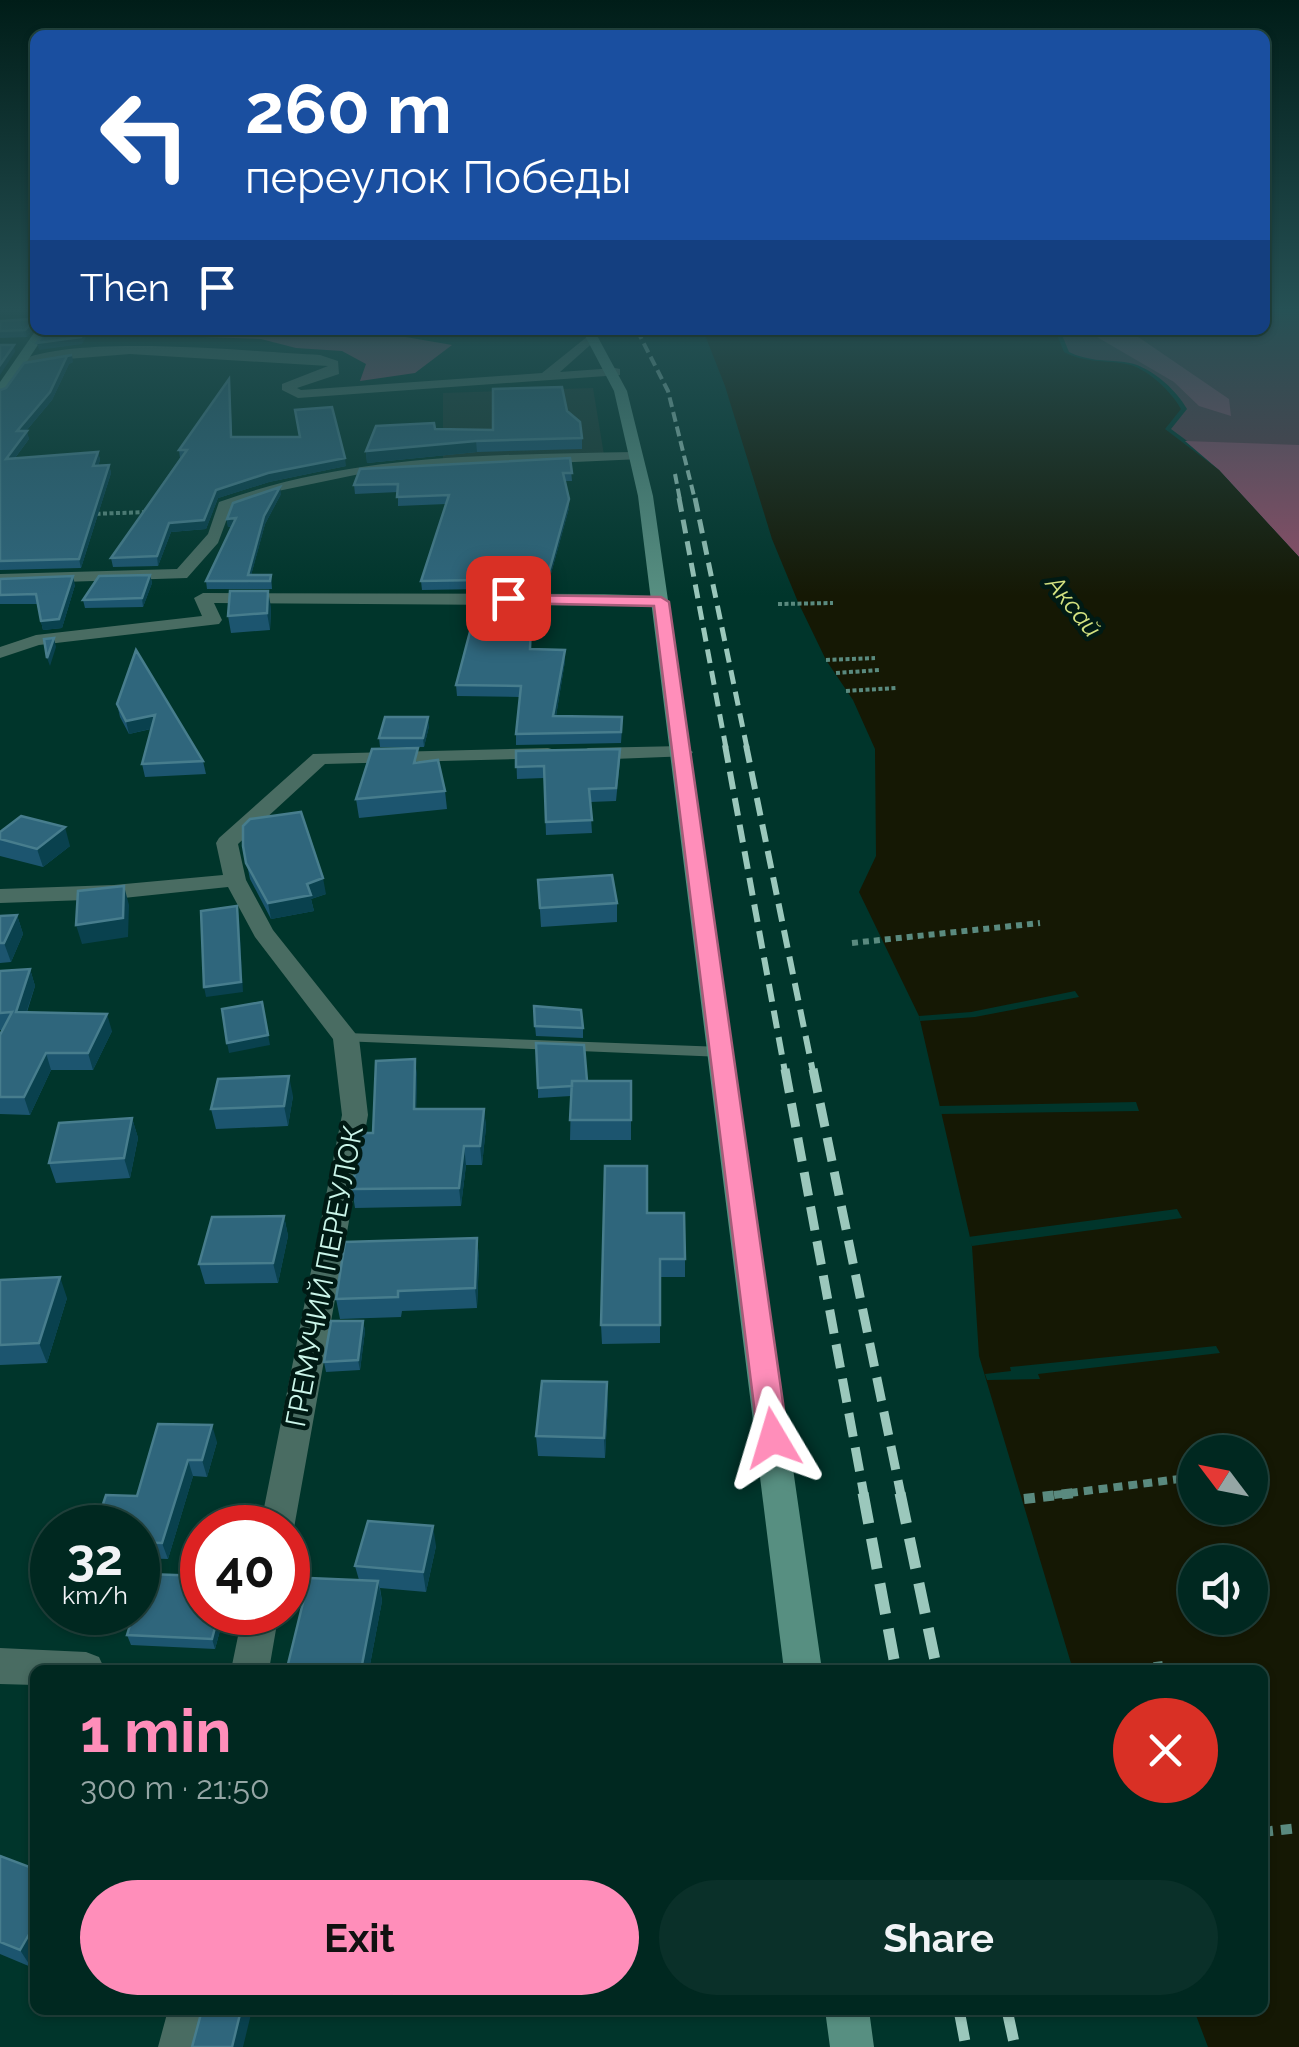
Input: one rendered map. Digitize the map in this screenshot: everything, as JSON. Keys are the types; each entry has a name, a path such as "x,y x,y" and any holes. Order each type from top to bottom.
{"street":[{"path":"623,405 661,602 802,1665"},
{"path":"0,579 181,574 197,561 224,522 224,505 263,488 318,476 415,465 636,456"},
{"path":"0,653 36,640 213,620 203,598 181,574"},
{"path":"203,598 548,597 661,602"},
{"path":"346,1038 262,932 234,880 227,843 320,758 682,752"},
{"path":"0,896 114,892 234,880"},
{"name":"ГРЕМУЧИЙ ПЕРЕУЛОК","path":"282,1505 338,1225 355,1115 346,1038"},
{"path":"251,1665 256,1635"},
{"path":"0,1666 30,1667"},
{"path":"180,2047 189,2015"},
{"path":"849,2015 852,2047"}],"lane":[{"path":"346,1038 723,1052"}],"path":[{"path":"80,514 157,512"},
{"path":"778,604 833,603"},
{"path":"826,660 874,658"},
{"path":"836,673 880,670"},
{"path":"846,691 896,688"},
{"path":"852,943 1040,923"},
{"path":"1024,1499 1178,1480"},
{"path":"1268,1831 1299,1828"}],"shaded area":[{"path":"443,405 596,405 604,455 443,461"},
{"path":"1184,405 1299,405 1299,550 1225,469 1171,429 1187,409"},
{"path":"1230,405 1231,416 1199,406"},
{"path":"1185,441 1299,445 1299,557 1219,470"}],"water":[{"name":"Аксай","path":"731,405 1178,405 1181,409 1165,429 1219,470 1299,557 1299,2047 1208,2047 1196,2015 1268,2015 1268,1665 1072,1665 979,1356 972,1246 919,1016 859,892 876,856 875,749 853,700 826,660 772,539"}],"pier":[{"path":"1075,991 1079,997 975,1017 920,1021 919,1016 971,1012"},
{"path":"1136,1102 1139,1111 941,1114 939,1106"},
{"path":"1177,1209 1182,1218 972,1246 968,1237"},
{"path":"1216,1346 1220,1353 1038,1374 1040,1379 987,1380 985,1374 1011,1371 1010,1367"}],"building":[{"path":"0,405 39,405 17,431 27,431 6,459 98,452 93,466 109,465 79,559 0,561"},
{"path":"211,405 230,405 231,437 300,437 295,410 332,407 345,458 268,473 216,490 204,520 169,523 157,556 111,558 187,450 179,450"},
{"path":"493,405 566,405 567,411 580,422 582,438 476,441 366,451 376,426 434,423 435,429 493,430"},
{"path":"570,458 572,473 563,473 569,499 547,579 421,581 449,495 397,497 398,484 354,485 360,469"},
{"path":"280,487 264,516 248,575 271,575 270,581 206,581 236,518 227,519 233,503"},
{"path":"150,575 142,598 83,600 99,576"},
{"path":"73,576 59,619 41,621 36,594 0,595 0,579"},
{"path":"230,591 268,591 267,613 228,616"},
{"path":"531,623 530,649 565,650 553,716 622,717 621,732 516,734 521,686 456,685 471,628"},
{"path":"54,638 47,658 44,639"},
{"path":"136,650 203,761 142,764 155,715 126,721 117,704"},
{"path":"385,717 428,717 423,738 379,738"},
{"path":"418,748 414,763 438,760 445,791 356,799 372,749"},
{"path":"620,749 616,788 589,789 592,820 546,822 544,766 516,767 516,751"},
{"path":"301,812 323,878 307,884 311,895 268,903 246,863 243,826 250,819"},
{"path":"21,816 65,827 37,849 0,839 0,832"},
{"path":"612,875 617,903 540,908 538,880"},
{"path":"124,886 123,918 76,925 78,891"},
{"path":"237,906 241,982 204,987 201,911"},
{"path":"17,915 4,943 0,943 0,916"},
{"path":"30,969 16,1012 107,1014 88,1053 46,1053 24,1097 0,1097 0,1035 12,1012 0,1013 0,971"},
{"path":"262,1002 268,1035 227,1043 222,1009"},
{"path":"534,1006 581,1010 583,1028 535,1026"},
{"path":"536,1043 584,1045 587,1081 538,1088"},
{"path":"415,1059 414,1109 484,1109 480,1146 464,1146 459,1188 352,1189 362,1133 373,1133 376,1061"},
{"path":"289,1076 284,1106 211,1109 218,1079"},
{"path":"572,1081 631,1081 631,1120 570,1120"},
{"path":"132,1118 124,1158 49,1163 59,1123"},
{"path":"605,1166 647,1166 647,1213 684,1213 685,1259 660,1259 660,1325 601,1325"},
{"path":"284,1216 273,1263 199,1264 212,1217"},
{"path":"477,1238 475,1288 398,1291 398,1297 336,1299 345,1242"},
{"path":"60,1277 39,1343 0,1345 0,1280"},
{"path":"331,1321 363,1321 358,1360 324,1362"},
{"path":"542,1381 607,1382 604,1438 536,1436"},
{"path":"158,1424 212,1425 202,1460 188,1460 162,1543 160,1505 103,1505 106,1495 137,1496"},
{"path":"368,1521 433,1526 423,1572 355,1566"},
{"path":"160,1574 180,1575 180,1635 213,1635 212,1639 127,1635 160,1635"},
{"path":"310,1578 378,1581 362,1665 288,1664 295,1635 310,1635"},
{"path":"0,1856 30,1867 30,1933 20,1950 0,1942"},
{"path":"201,2015 240,2015 232,2047 192,2047"}],"railway":[{"path":"671,405 695,500"},
{"path":"675,474 680,500"},
{"path":"679,498 726,748"},
{"path":"695,498 747,748"},
{"path":"725,745 785,1072"},
{"path":"746,745 813,1072"},
{"path":"785,1069 864,1495"},
{"path":"813,1069 901,1495"},
{"path":"863,1493 895,1665"},
{"path":"900,1493 936,1665"},
{"path":"960,2015 966,2047"},
{"path":"1008,2015 1015,2047"}],"route":[{"path":"508,598 661,602 773,1438"}]}
